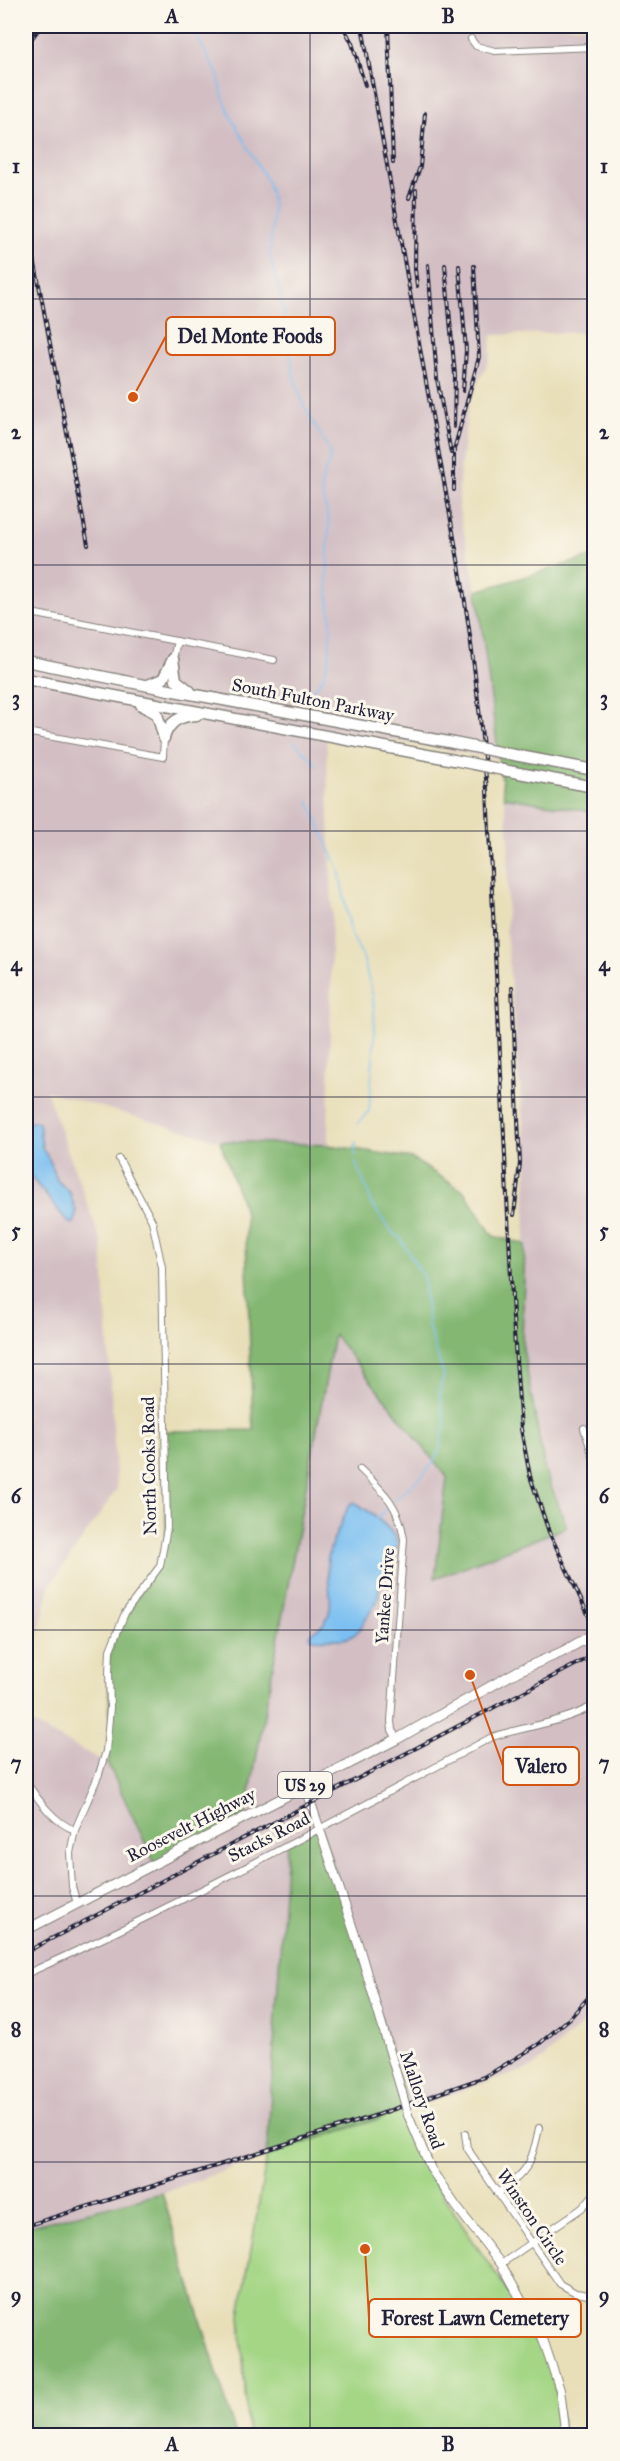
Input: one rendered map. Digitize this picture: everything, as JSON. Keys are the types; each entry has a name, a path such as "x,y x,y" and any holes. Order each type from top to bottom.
{"highway":[{"path":"144,685 163,679 174,659"},
{"path":"174,659 174,675 177,682 195,694"},
{"name":"South Fulton Parkway","path":"26,661 594,770"},
{"name":"South Fulton Parkway","path":"26,679 594,787"},
{"path":"115,695 154,711 161,721 164,738"},
{"path":"164,738 169,725 179,718 214,715"}],"main road":[{"name":"Roosevelt Highway","path":"26,1930 397,1739 518,1671 594,1634"}],"street":[{"path":"471,39 476,46 495,51 594,46"},
{"path":"26,612 274,660"},
{"path":"174,659 177,641"},
{"path":"26,732 163,757 164,738"},
{"name":"North Cooks Road","path":"77,1903 70,1869 75,1830 99,1774 105,1751 110,1708 109,1663 114,1638 125,1613 160,1566 166,1542 162,1267 152,1221 119,1159"},
{"path":"584,1428 594,1459"},
{"name":"Yankee Drive","path":"360,1469 384,1492 396,1508 404,1539 391,1721 392,1730 397,1739"},
{"name":"Stacks Road","path":"26,1974 77,1951 320,1828 492,1737 515,1729 565,1719 594,1705"},
{"path":"26,1782 38,1799 62,1824 75,1830"},
{"name":"Mallory Road","path":"304,1785 359,1947 408,2115 431,2169 456,2206 501,2264 543,2339 555,2370 564,2408 566,2436"},
{"path":"497,2193 517,2178 531,2163 539,2128"},
{"name":"Winston Circle","path":"465,2134 467,2148 560,2284 576,2293 594,2296"},
{"path":"501,2264 582,2208 594,2194"}],"shaded area":[{"path":"26,26 594,26 594,351 579,332 492,335 490,358 469,401 459,480 459,510 477,591 499,759 326,729 332,906 328,1145 220,1141 46,1091 102,1244 117,1489 50,1586 26,1691"},
{"path":"504,797 594,812 594,2014 533,2067 409,2108 287,1844 267,2155 162,2193 26,2227 26,1720 108,1764 157,1868 246,1814 334,1334 447,1477 567,1527 545,1471 522,1343 527,1166 506,931 509,838"}],"green space":[{"path":"594,556 594,812 504,797 477,591"},
{"path":"220,1141 328,1145 411,1158 465,1192 493,1236 525,1244 522,1343 545,1471 567,1527 435,1578 447,1477 334,1335 246,1814 157,1868 108,1764 110,1720 108,1660 117,1632 166,1548 165,1431 253,1430 245,1213"},
{"path":"321,1827 409,2108 267,2155 287,1844"},
{"path":"400,2112 420,2156 457,2218 536,2334 552,2376 563,2435 248,2436 240,2315 267,2155"},
{"path":"162,2193 236,2435 26,2435 26,2227"}],"water":[{"path":"35,1121 39,1123 42,1147 57,1180 70,1193 76,1211 75,1222 72,1224 26,1171 26,1124"},
{"path":"354,1502 391,1531 397,1542 396,1550 381,1578 377,1601 357,1632 343,1639 310,1638 310,1635 322,1625 328,1616 330,1600 327,1566 330,1551 348,1506"}],"waterway":[{"path":"191,26 218,75 223,97 232,119 268,183 273,207 270,257 281,296 294,378 304,406 329,450 330,458 321,489 329,521 327,582 331,622 329,660 323,678 303,702"},
{"path":"294,742 317,765"},
{"path":"309,802 339,870 351,934 363,957 373,997 375,1030 369,1111 357,1124"},
{"path":"355,1156 356,1142"},
{"path":"355,1162 368,1191 371,1204 391,1231 401,1239 423,1277 429,1329 444,1376 439,1391 445,1423 440,1448 433,1463 423,1475 393,1501"},
{"path":"377,1519 389,1506"}],"railway":[{"path":"26,46 41,26"},
{"path":"343,26 352,43 365,85"},
{"path":"362,26 462,582 479,712 487,790 513,1318 521,1429 530,1476 549,1532 594,1627"},
{"path":"388,26 393,163"},
{"path":"409,198 420,167 425,113"},
{"path":"416,190 415,269 417,286"},
{"path":"26,216 88,545"},
{"path":"428,265 437,379 451,453"},
{"path":"445,265 455,375 454,427"},
{"path":"459,266 466,350 463,391"},
{"path":"454,490 454,450 479,357 474,266"},
{"path":"512,987 520,1163 514,1215"},
{"path":"26,1952 594,1655"},
{"path":"26,2226 374,2116 485,2077 539,2044 570,2018 594,1991"}],"place":[{"name":"Del Monte Foods","path":"133,397"},
{"name":"Valero","path":"470,1675"},
{"name":"Forest Lawn Cemetery","path":"365,2249"}]}
